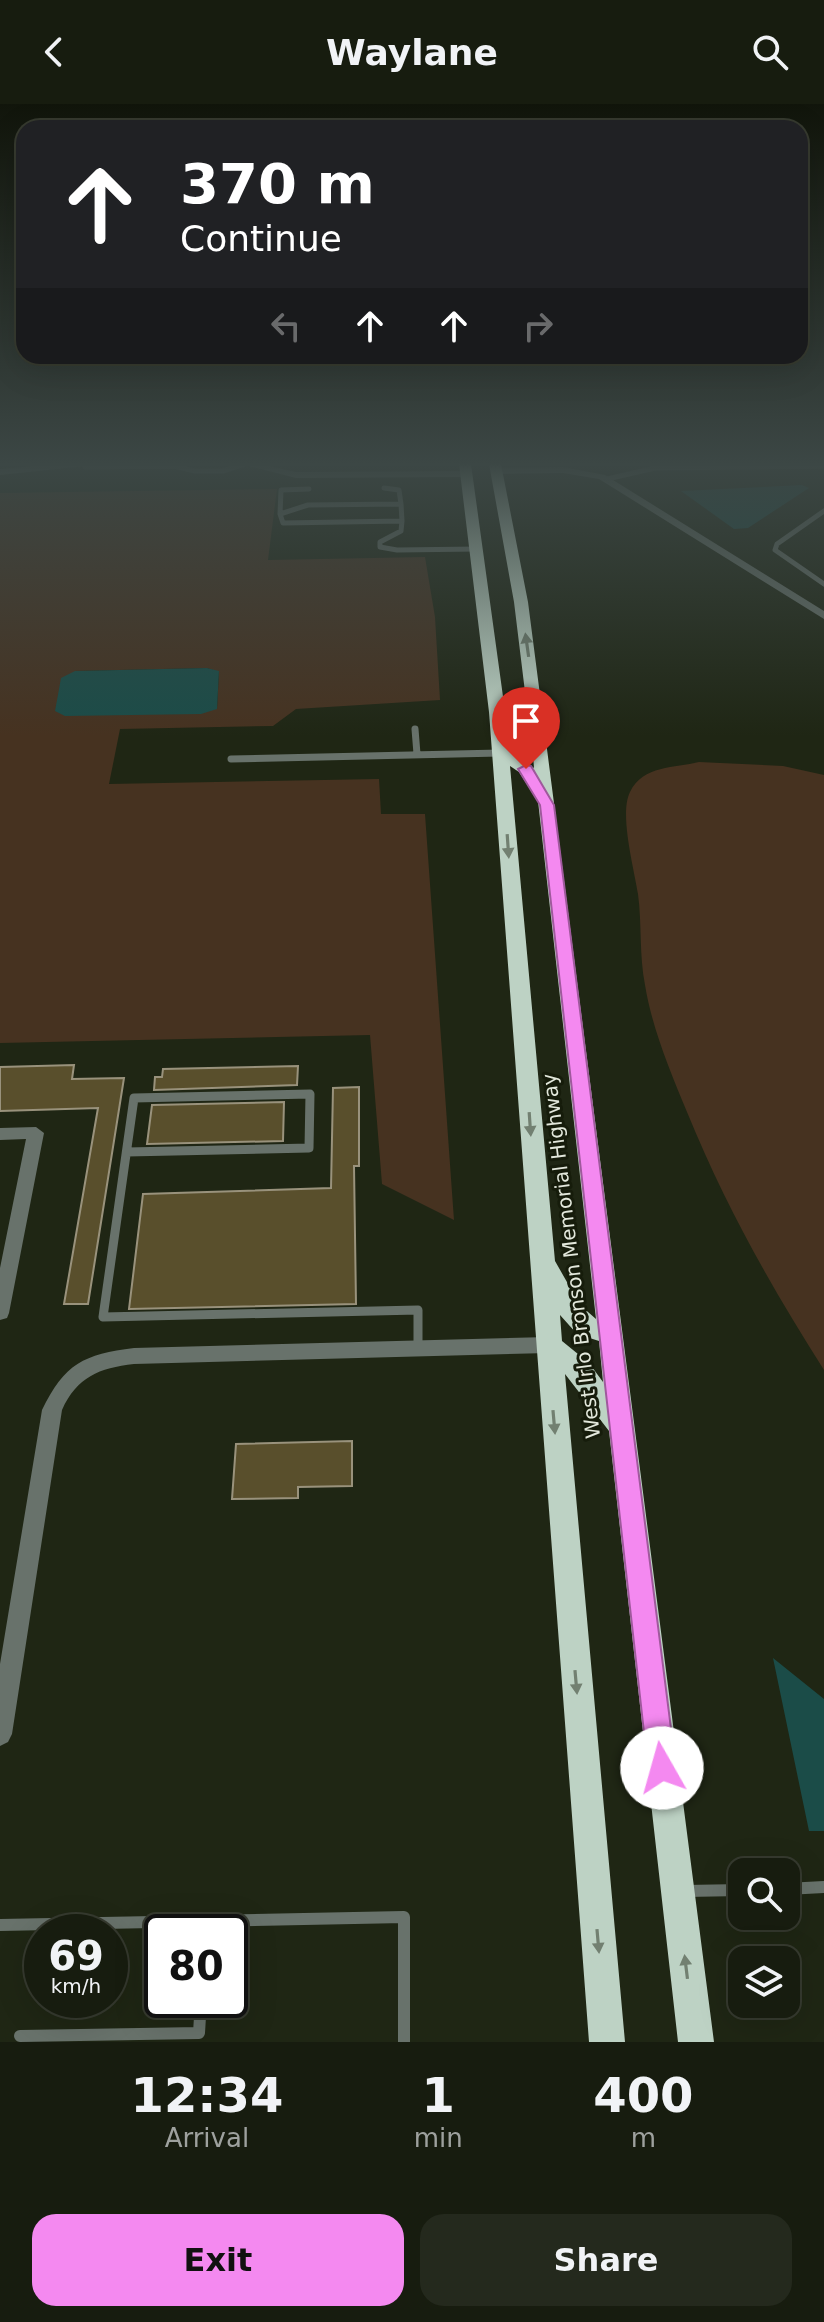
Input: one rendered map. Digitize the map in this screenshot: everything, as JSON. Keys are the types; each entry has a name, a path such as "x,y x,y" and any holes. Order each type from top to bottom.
{"highway":[{"name":"West Irlo Bronson Memorial Highway","path":"478,554 501,753 607,2042"},
{"name":"West Irlo Bronson Memorial Highway","path":"512,554 541,752 696,2042"},
{"path":"497,712 515,738 528,748 541,752"},
{"path":"501,753 526,769 547,805"},
{"path":"540,1256 571,1312 586,1327 611,1334"},
{"path":"548,1345 580,1371 622,1427"}],"street":[{"path":"726,554 824,616"},
{"path":"0,1134 36,1133 0,1313"},
{"path":"0,1734 52,1410 70,1378 83,1367 98,1361 134,1356 548,1345"}],"lane":[{"path":"779,554 824,584"},
{"path":"415,729 417,754"},
{"path":"231,759 501,753"},
{"path":"127,1152 309,1148 310,1094 134,1098 103,1317 418,1310 418,1348"},
{"path":"800,1888 824,1887"},
{"path":"676,1891 728,1890"},
{"path":"248,1924 404,1917 404,2042"},
{"path":"0,1925 144,1926"},
{"path":"20,2036 199,2033 200,2018"}],"shaded area":[{"path":"0,554 269,554 268,560 425,557 435,617 440,700 296,709 273,726 120,729 109,784 379,779 381,814 425,814 454,1220 382,1184 370,1035 0,1043","holes":["207,668 219,672 217,709 75,671"]},
{"path":"699,762 783,766 824,775 824,1370 767,1276 717,1180 668,1065 648,1001 643,974 638,894 627,827 627,802 636,783 651,772"}],"water":[{"path":"207,668 219,671 217,709 201,714 65,716 55,711 61,678 75,671"},
{"path":"773,1658 824,1699 824,1831 809,1831"}],"building":[{"path":"74,1065 72,1079 124,1078 88,1304 64,1304 98,1108 0,1111 0,1067"},
{"path":"298,1066 297,1085 154,1090 155,1077 162,1077 163,1069"},
{"path":"359,1087 359,1166 354,1166 356,1304 129,1309 143,1194 331,1188 333,1088"},
{"path":"284,1102 283,1141 147,1144 152,1105"},
{"path":"352,1441 352,1486 298,1487 298,1498 232,1499 236,1444"}],"route":[{"path":"526,769 547,805 662,1768"}]}
